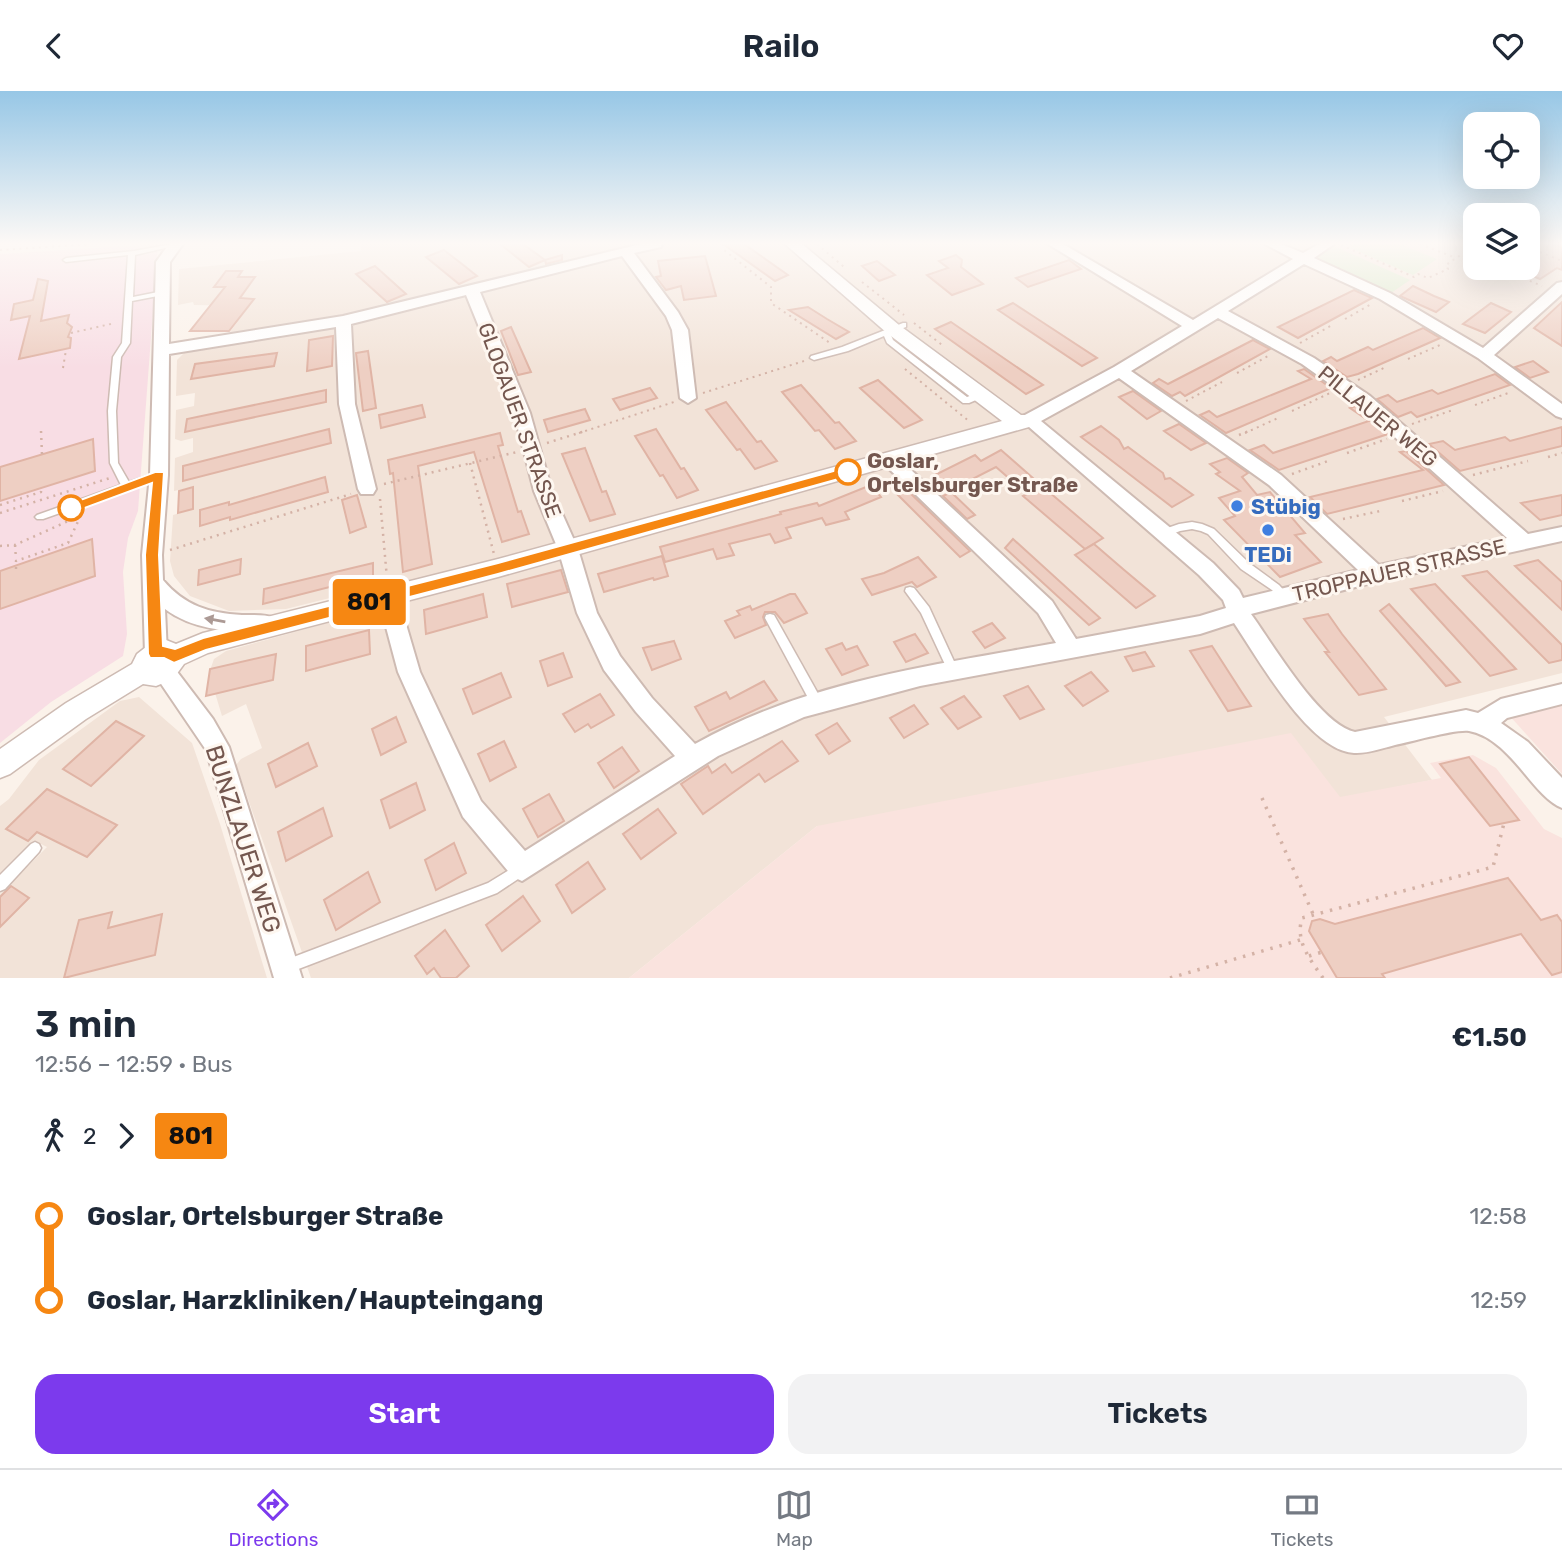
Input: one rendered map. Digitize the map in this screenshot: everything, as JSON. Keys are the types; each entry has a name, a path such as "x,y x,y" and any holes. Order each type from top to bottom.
{"street":[{"path":"159,663 152,555 159,475 163,285"},
{"path":"163,350 343,321 494,285"},
{"path":"651,285 673,315 680,330 688,398"},
{"path":"842,285 894,329 980,394 1024,422"},
{"path":"848,285 894,329 1024,422 1161,534 1223,604 1237,611 1314,719 1337,738 1362,742 1465,720 1482,724 1500,733 1521,750 1562,796"},
{"path":"1124,285 1191,325"},
{"path":"0,765 76,711 159,663 203,644 498,568 1024,422 1120,371 1258,285"},
{"path":"1362,285 1385,296 1484,355 1562,412"},
{"path":"1484,355 1559,289"},
{"name":"GLOGAUER STRASSE","path":"472,291 522,413 543,491 568,549 587,613 612,663 644,705 692,757"},
{"name":"PILLAUER WEG","path":"1216,311 1286,348 1364,400 1524,542"},
{"path":"343,321 347,404 373,487"},
{"path":"1120,371 1275,480 1375,574"},
{"path":"890,460 1045,607 1070,649"},
{"name":"TROPPAUER STRASSE","path":"522,868 592,825 692,757 775,717 817,703 953,670 1200,625 1227,617 1251,604 1562,534"},
{"path":"153,582 174,605 190,614 237,623 283,624"},
{"path":"388,597 409,671 472,809 522,868"},
{"name":"BUNZLAUER WEG","path":"159,663 217,747 286,973"},
{"path":"1482,724 1501,709 1562,694"}],"lane":[{"path":"127,487 114,463 112,411 117,357 126,343 131,285"},
{"path":"130,300 163,293"},
{"path":"814,358 842,351 894,329"},
{"path":"40,517 159,475"},
{"path":"1161,534 1189,526 1214,530 1245,566 1275,586 1284,596"},
{"path":"910,591 925,610 953,670"},
{"path":"770,618 817,703"},
{"path":"0,884 35,848"},
{"path":"286,973 492,888 522,868"}],"path":[{"path":"769,285 771,303 842,351"},
{"path":"867,285 944,347"},
{"path":"1345,319 1385,296"},
{"path":"1237,373 1334,324"},
{"path":"1408,359 1457,338"},
{"path":"63,368 65,350"},
{"path":"152,555 373,487 531,448 814,358"},
{"path":"900,365 984,434"},
{"path":"1174,408 1222,382"},
{"path":"1475,405 1527,386"},
{"path":"1348,453 1453,410"},
{"path":"1223,442 1278,418"},
{"path":"41,431 41,454"},
{"path":"1548,457 1562,453"},
{"path":"1275,480 1328,461"},
{"path":"1402,501 1528,461"},
{"path":"470,463 498,568"},
{"path":"0,513 120,474"},
{"path":"373,487 388,597"},
{"path":"0,505 41,490 43,499"},
{"path":"1324,524 1380,510"},
{"path":"0,546 15,545 82,515 68,543 16,561"},
{"path":"15,545 16,569"},
{"path":"1262,798 1313,915"},
{"path":"1323,978 1300,940 1298,927 1302,918 1493,867 1504,823"},
{"path":"1170,978 1300,940"},
{"path":"1309,956 1322,952"}],"shaded area":[{"path":"0,285 155,285 138,511 128,538 123,572 127,634 123,656 51,702 0,743"},
{"path":"179,285 1562,285 1562,673 1384,717 1432,780 1258,814 817,826 629,978 311,978 236,765 241,759 262,748 246,704 222,716 209,673 214,659 226,651 360,614 358,591 286,609 229,611 190,596 174,576 170,561 173,515 193,509 193,487 174,491 175,458 193,452 193,438 181,441 175,439 176,410 194,406 195,393 176,396 177,360 185,352 203,349 227,336 249,306 194,305 193,302 178,305"},
{"path":"139,697 192,743 267,978 0,978 0,894 47,847 35,841 0,876 0,806 9,799 39,760 120,701"},
{"path":"1562,700 1562,774 1508,714"},
{"path":"1291,733 1340,797 1441,778 1430,763 1473,755 1496,768 1544,829 1562,838 1562,978 629,978 817,826"}],"green space":[{"path":"1374,285 1402,285 1391,293"}],"building":[{"path":"36,285 47,285 41,321 69,315 67,323 72,327 68,337 71,338 70,348 19,359 30,316 11,320 14,304 33,300"},
{"path":"249,285 240,298 254,299 229,331 190,331 225,287 214,287"},
{"path":"369,285 396,285 406,294 387,302"},
{"path":"662,285 713,285 716,296 684,300 681,286 666,290"},
{"path":"940,285 979,285 952,295"},
{"path":"1413,286 1449,302 1436,312 1400,296"},
{"path":"1354,290 1372,298 1298,338 1278,327"},
{"path":"1562,302 1562,346 1534,328"},
{"path":"1013,303 1097,358 1082,366 998,310"},
{"path":"1491,303 1511,312 1485,333 1463,324"},
{"path":"808,307 849,332 836,339 789,310"},
{"path":"951,322 1043,385 1026,394 935,329"},
{"path":"511,327 531,372 518,375 501,331"},
{"path":"1423,328 1440,338 1358,374 1347,377 1323,361 1331,357 1337,361 1368,347 1373,350"},
{"path":"333,336 332,366 307,371 309,340"},
{"path":"1253,340 1270,349 1185,396 1180,392 1172,396 1153,383 1159,379 1168,384"},
{"path":"368,351 376,408 363,411 356,353"},
{"path":"277,353 274,366 191,379 195,364"},
{"path":"1533,361 1548,372 1530,378 1515,367"},
{"path":"1304,369 1331,388 1226,433 1200,415 1209,411 1217,417 1311,379 1298,371"},
{"path":"1495,374 1510,385 1417,417 1411,412 1398,417 1377,399 1388,395 1397,402 1432,390 1438,394"},
{"path":"878,380 922,420 904,428 860,388"},
{"path":"801,385 835,423 839,422 856,441 835,449 819,430 815,431 782,392"},
{"path":"650,388 657,398 620,410 613,399"},
{"path":"326,390 326,402 185,432 187,419"},
{"path":"1133,391 1161,411 1147,419 1119,397"},
{"path":"726,402 757,442 761,441 777,461 755,469 740,449 737,450 706,410"},
{"path":"422,405 425,417 381,428 379,415"},
{"path":"1356,406 1388,434 1279,470 1250,450 1264,445 1273,453 1369,421 1350,408"},
{"path":"585,409 590,420 548,432 544,420"},
{"path":"1179,424 1206,443 1191,450 1164,431"},
{"path":"1101,426 1119,440 1124,449 1128,447 1163,473 1165,479 1170,478 1193,495 1172,507 1081,437"},
{"path":"1562,427 1562,446 1460,471 1429,444 1443,441 1455,450 1505,437 1510,441"},
{"path":"329,429 331,443 183,481 183,466"},
{"path":"656,429 698,490 677,498 663,475 660,476 635,436"},
{"path":"500,433 503,445 498,446 518,512 521,511 529,534 502,542 474,452 418,466 432,564 403,572 393,473 390,474 388,460"},
{"path":"93,439 95,471 0,501 0,467"},
{"path":"585,448 602,492 606,491 615,514 590,521 562,454"},
{"path":"1001,450 1103,538 1085,549 1023,496 1027,494 996,467 949,491 933,476 975,455 981,461"},
{"path":"1406,451 1444,485 1327,514 1310,497 1423,470 1400,452"},
{"path":"1227,458 1248,473 1242,477 1257,495 1270,492 1305,533 1295,535 1321,562 1280,577 1224,520 1235,516 1219,498 1240,491 1216,474 1220,472 1210,464"},
{"path":"325,477 328,492 200,526 200,510 229,502 229,505"},
{"path":"871,485 881,497 845,512 849,519 826,525 822,518 786,528 791,538 775,543 770,534 729,544 734,555 717,559 713,549 665,562 660,547 781,514 780,512 817,503 819,506"},
{"path":"193,487 193,509 178,513 179,491"},
{"path":"907,490 970,551 960,557 897,494"},
{"path":"951,492 975,515 967,519 943,496"},
{"path":"357,495 366,527 350,533 342,500"},
{"path":"1562,495 1562,515 1540,520 1521,503"},
{"path":"92,539 95,576 0,609 0,571"},
{"path":"1013,539 1100,618 1089,625 1005,548"},
{"path":"1094,544 1155,596 1136,608 1075,555"},
{"path":"662,556 668,576 604,592 598,574"},
{"path":"918,557 936,577 917,587 912,582 872,595 862,579 884,573"},
{"path":"241,559 240,574 198,585 199,570"},
{"path":"1538,560 1562,582 1562,610 1515,566"},
{"path":"373,563 373,576 263,604 264,589"},
{"path":"561,570 568,592 512,607 507,584"},
{"path":"1487,571 1562,645 1562,660 1549,663 1463,576"},
{"path":"1435,584 1516,669 1490,676 1411,589"},
{"path":"483,594 487,617 426,634 424,610"},
{"path":"795,594 807,613 784,623 775,612 765,612 763,617 766,625 735,638 725,621 740,615 737,611 750,606 752,610"},
{"path":"1389,604 1460,682 1446,686 1380,611"},
{"path":"1328,614 1386,689 1359,695 1325,652 1329,652 1304,619"},
{"path":"992,623 1005,638 985,648 973,632"},
{"path":"369,630 370,654 306,671 306,646"},
{"path":"915,634 928,653 906,662 894,642"},
{"path":"674,641 681,659 652,670 643,648"},
{"path":"842,643 846,650 857,646 868,665 842,675 826,649"},
{"path":"1212,646 1251,706 1228,711 1190,651"},
{"path":"1145,652 1154,666 1133,671 1125,657"},
{"path":"563,653 572,677 548,686 540,661"},
{"path":"276,654 273,680 206,696 210,669"},
{"path":"1091,672 1108,691 1083,706 1065,686"},
{"path":"501,673 511,697 473,714 463,689"},
{"path":"764,681 777,700 709,731 695,707 726,692 730,699"},
{"path":"1028,686 1044,709 1020,719 1004,696"},
{"path":"600,694 614,715 591,728 588,724 575,732 563,714"},
{"path":"964,696 981,717 958,729 941,708"},
{"path":"914,705 928,724 904,738 890,718"},
{"path":"396,717 406,742 381,755 372,729"},
{"path":"116,721 144,736 91,786 63,769"},
{"path":"837,723 850,741 829,754 816,735"},
{"path":"504,741 516,767 490,781 478,754"},
{"path":"782,741 798,761 765,782 759,774 703,814 681,784 708,766 712,773 725,764 732,773"},
{"path":"308,743 317,766 276,787 268,764"},
{"path":"622,747 639,771 614,788 598,763"},
{"path":"1469,757 1519,820 1490,826 1440,764"},
{"path":"416,783 425,810 390,828 381,800"},
{"path":"47,789 117,825 87,857 37,832 28,841 6,829"},
{"path":"549,794 564,821 538,837 523,809"},
{"path":"323,808 332,836 286,861 278,832"},
{"path":"658,809 676,833 641,859 623,834"},
{"path":"454,843 466,873 436,890 425,860"},
{"path":"588,862 605,889 572,913 556,885"},
{"path":"368,872 380,902 336,930 324,900"},
{"path":"1508,878 1541,920 1557,915 1562,922 1562,972 1552,975 1521,934 1382,974 1385,978 1337,978 1309,931 1312,921 1320,919 1335,924"},
{"path":"11,886 29,898 0,927 0,897"},
{"path":"523,896 540,921 502,951 486,925"},
{"path":"112,912 108,928 162,914 155,955 64,978 79,920"},
{"path":"445,930 469,966 456,978 441,978 434,968 427,974 415,956"}],"bus line":[{"name":"801","path":"71,508 159,475 152,555 156,654 166,651 174,657 203,644 498,568 848,472"}],"place":[{"name":"Goslar, Ortelsburger Straße","path":"848,472"},
{"name":"Stübig","path":"1237,506"},
{"name":"TEDi","path":"1268,530"}]}
